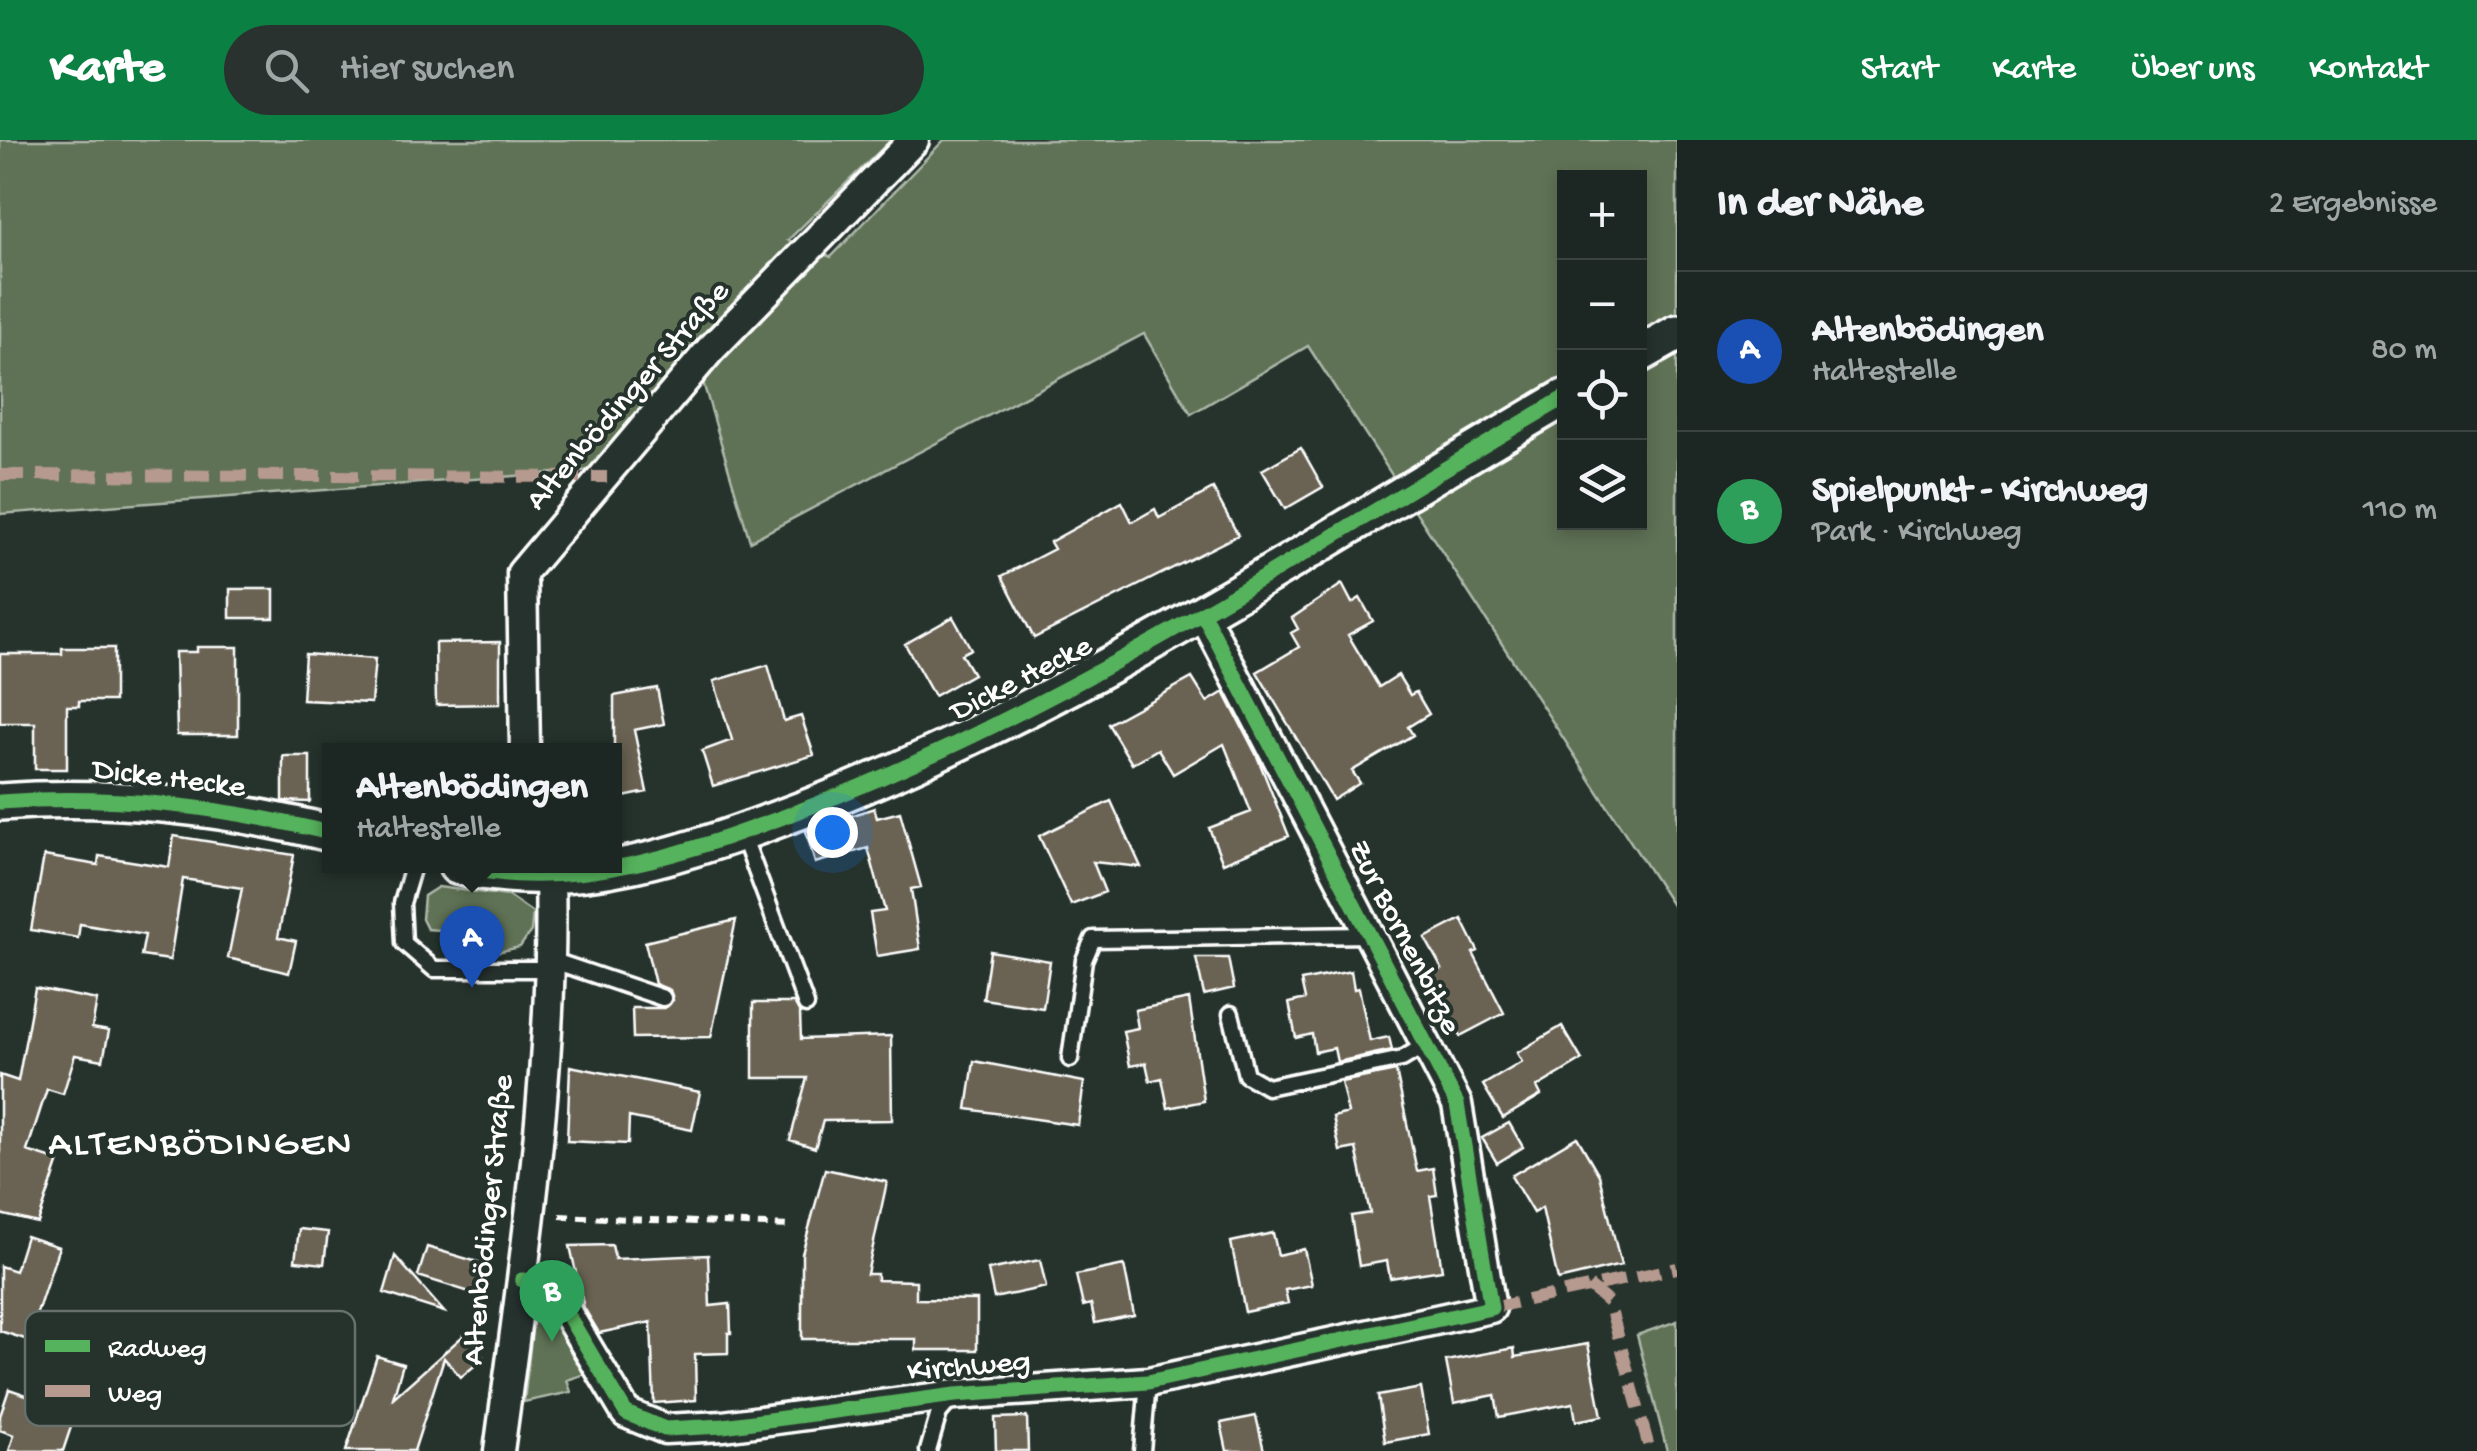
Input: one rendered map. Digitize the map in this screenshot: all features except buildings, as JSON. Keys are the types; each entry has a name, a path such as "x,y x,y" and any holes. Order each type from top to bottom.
{"street":[{"name":"Altenbödinger Straße","path":"525,743 522,573 710,350 914,140"},
{"path":"1647,350 1677,333"},
{"name":"Dicke Hecke","path":"622,865 640,863 742,832 900,772 1030,710 1203,614 1557,402"},
{"name":"Zur Bornenbitze","path":"1203,614 1457,1104 1491,1308"},
{"name":"Dicke Hecke","path":"0,802 83,796 172,802 322,832"},
{"name":"Altenbödinger Straße","path":"499,1451 522,1280 551,964 535,873"},
{"name":"Kirchweg","path":"522,1280 550,1284 626,1413 665,1429 722,1426 955,1395 1148,1382 1491,1308"}],"lane":[{"path":"742,832 806,1005"},
{"path":"411,873 402,903 404,943 434,969 551,964 663,998"},
{"name":"Zur Bornenbitze","path":"1070,1059 1084,960 1093,939 1372,935"},
{"name":"Zur Bornenbitze","path":"1231,1014 1246,1075 1267,1087 1402,1058 1427,1044"},
{"path":"1142,1451 1148,1382"},
{"path":"928,1451 939,1414 955,1395"}],"path":[{"path":"528,1214 789,1226"}],"green space":[{"path":"0,140 891,140 788,240 831,257 944,140 1677,140 1677,913 1308,346 1191,414 1144,334 750,541 695,355 595,470 0,514"},
{"path":"438,887 508,896 533,913 531,931 520,947 489,954 492,934 427,929 422,919 424,896"},
{"path":"552,1308 591,1372 567,1380 571,1392 524,1402 534,1312"},
{"path":"1677,1321 1677,1451 1667,1451 1637,1335"}],"marked path":[{"path":"0,475 607,477"},
{"path":"1491,1308 1677,1268"},
{"path":"1589,1286 1609,1303 1650,1451"}],"cycle path":[{"path":"622,866 719,840 802,810 1000,722 1191,620 1557,402"},
{"path":"522,1280 550,1285 626,1413 665,1429 723,1426 955,1395 1148,1382 1491,1308 1457,1104 1203,614"},
{"path":"0,802 84,800 166,804 322,831"},
{"path":"496,873 574,873"}],"place":[{"name":"Altenbödingen","path":"472,988"},
{"name":"Spielpunkt - Kirchweg","path":"552,1342"}],"district":[{"name":"ALTENBÖDINGEN","path":"201,1146"}]}
